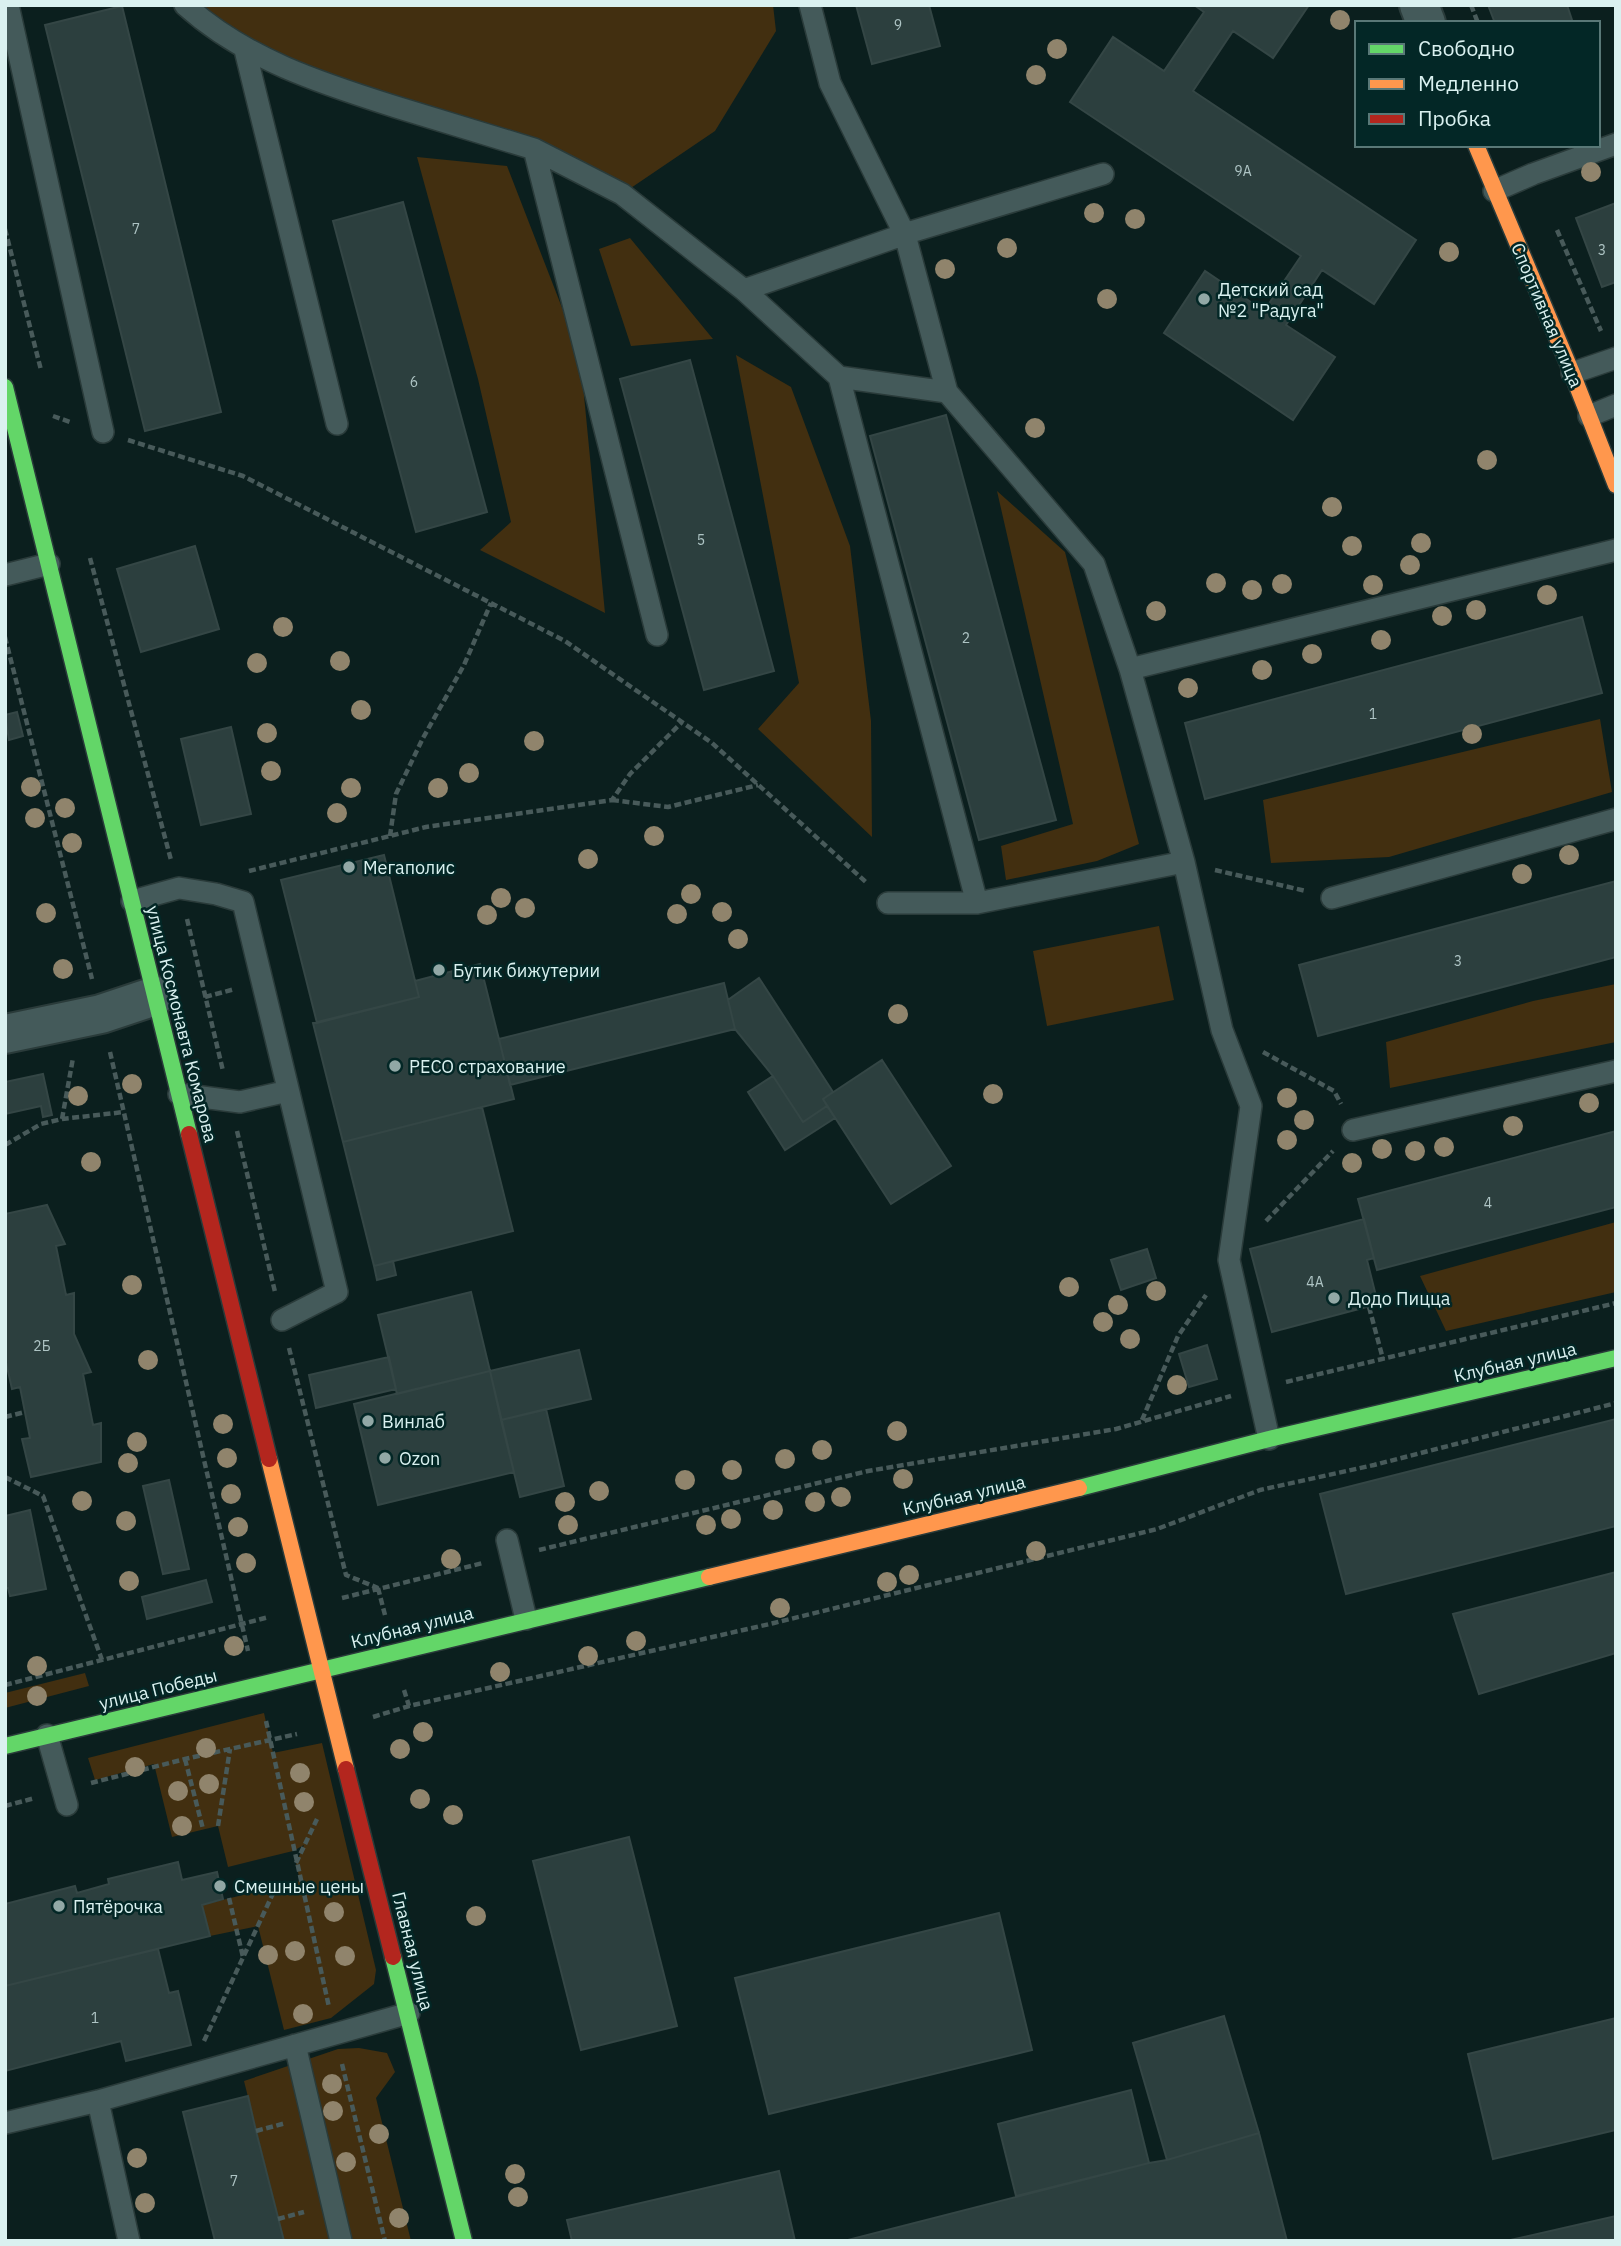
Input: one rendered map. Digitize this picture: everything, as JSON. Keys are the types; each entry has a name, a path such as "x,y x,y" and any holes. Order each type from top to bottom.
{"street":[{"name":"Спортивная улица","path":"1476,147 1572,373 1616,485"},
{"name":"улица Космонавта Комарова","path":"5,387 321,1671"},
{"path":"5,1034 101,1014 155,996"},
{"name":"Клубная улица","path":"321,1671 526,1619 1132,1475 1269,1439 1616,1358"},
{"name":"улица Победы","path":"5,1745 321,1671"},
{"name":"Главная улица","path":"321,1671 409,2013 464,2241"}],"lane":[{"path":"8,5 103,432"},
{"path":"185,5 245,50 319,83 534,149 622,194 744,290 839,377 977,903"},
{"path":"810,5 830,83 905,235 947,392 1094,564 1130,668 1184,862 1222,1030 1251,1106 1229,1259 1269,1439"},
{"path":"245,50 337,424"},
{"path":"1494,191 1616,144"},
{"path":"534,149 657,635"},
{"path":"744,290 905,235 1103,174"},
{"path":"1572,373 1614,358"},
{"path":"839,377 947,392"},
{"path":"1588,415 1616,405"},
{"path":"1130,668 1616,550"},
{"path":"5,575 49,564"},
{"path":"1332,898 1616,819"},
{"path":"888,903 977,903 1184,862"},
{"path":"132,901 179,888 243,902 337,1292 282,1320"},
{"path":"1353,1130 1616,1071"},
{"path":"179,1094 240,1102 288,1091"},
{"path":"509,1548 526,1619"},
{"path":"47,1735 65,1797"},
{"path":"5,2123 98,2101 409,2013"},
{"path":"295,2045 341,2241"},
{"path":"98,2101 130,2241"}],"path":[{"path":"1533,174 1614,358"},
{"path":"53,416 243,476 565,641 712,743 888,903"},
{"path":"390,836 396,794 423,738 464,665 491,603"},
{"path":"5,637 101,1014 248,1654"},
{"path":"612,800 630,774 682,722"},
{"path":"245,872 426,827 612,800 667,807 758,785"},
{"path":"1184,862 1332,898"},
{"path":"205,998 240,988"},
{"path":"62,1119 74,1053 101,1014"},
{"path":"1142,1420 1178,1336 1229,1259 1353,1130 1334,1091 1222,1030"},
{"path":"5,1145 41,1124 124,1112"},
{"path":"341,1598 509,1548 868,1471 1116,1430 1142,1420 1257,1389 1616,1303"},
{"path":"1369,1307 1383,1359"},
{"path":"372,1716 774,1623 1144,1532 1260,1490 1374,1465 1616,1403"},
{"path":"5,1416 25,1412"},
{"path":"5,1477 43,1496 102,1660"},
{"path":"346,1575 378,1588"},
{"path":"378,1588 386,1619"},
{"path":"5,1685 272,1616"},
{"path":"5,1806 65,1797 185,1759 302,1733"},
{"path":"271,1739 331,2018"},
{"path":"218,1826 230,1749"},
{"path":"185,1759 203,1829"},
{"path":"200,2051 276,1886"},
{"path":"229,1898 243,1958"},
{"path":"341,2062 385,2241"},
{"path":"256,2131 290,2122"}],"shaded area":[{"path":"185,5 773,5 776,31 715,131 622,194 534,149 319,83"},
{"path":"417,157 507,166 580,354 605,613 480,550 511,522 478,379"},
{"path":"630,238 713,339 631,346 599,249"},
{"path":"736,355 791,387 850,546 871,721 872,837 758,729 799,683"},
{"path":"997,491 1065,552 1139,844 1097,861 1006,880 1001,846 1073,824"},
{"path":"1600,719 1612,792 1389,857 1271,863 1263,800"},
{"path":"1159,926 1174,1000 1047,1026 1033,951"},
{"path":"1616,984 1616,1042 1390,1088 1386,1042 1533,1001"},
{"path":"1616,1222 1616,1292 1446,1331 1420,1276"},
{"path":"85,1673 89,1686 5,1708 5,1693"},
{"path":"264,1713 273,1753 322,1743 376,1970 374,1984 331,2018 284,2030 258,1926 210,1936 202,1905 300,1881 296,1863 304,1845 293,1851 228,1867 218,1826 172,1837 154,1764 95,1780 88,1758"},
{"path":"359,2048 387,2053 395,2072 376,2098 411,2241 284,2241 244,2081 338,2049"}],"building":[{"path":"856,5 929,5 940,46 872,64"},
{"path":"1194,5 1309,5 1273,58 1233,31 1193,91 1416,240 1374,304 1322,270 1286,325 1335,357 1293,420 1164,333 1205,271 1264,311 1301,256 1070,102 1113,37 1164,71 1204,12"},
{"path":"1488,5 1567,5 1572,21 1494,21"},
{"path":"122,6 221,412 145,431 45,25"},
{"path":"403,202 487,512 416,532 333,221"},
{"path":"1616,203 1616,282 1602,287 1576,218"},
{"path":"690,360 774,671 704,690 620,379"},
{"path":"946,415 1056,820 979,840 870,436"},
{"path":"195,546 219,629 141,652 117,569"},
{"path":"1582,617 1602,693 1205,799 1185,723"},
{"path":"17,712 23,736 9,740 5,715"},
{"path":"231,727 251,814 201,825 181,739"},
{"path":"384,855 419,997 317,1023 281,880"},
{"path":"1616,881 1616,957 1318,1036 1299,965"},
{"path":"480,964 514,1099 343,1142 313,1023 419,997 415,981"},
{"path":"759,978 833,1092 823,1099 827,1106 803,1122 773,1076 735,1029 728,1000"},
{"path":"724,983 735,1029 510,1085 499,1039"},
{"path":"882,1060 951,1166 891,1204 823,1099"},
{"path":"43,1074 52,1115 43,1117 41,1106 5,1114 5,1082"},
{"path":"773,1076 803,1122 827,1106 835,1118 785,1150 748,1092"},
{"path":"482,1107 513,1231 374,1266 343,1142"},
{"path":"1616,1131 1616,1207 1377,1270 1358,1199"},
{"path":"47,1205 65,1244 56,1246 66,1295 74,1293 74,1334 91,1372 83,1374 93,1425 101,1423 101,1462 31,1477 22,1439 30,1438 20,1387 12,1389 5,1358 5,1214"},
{"path":"1364,1219 1374,1258 1367,1260 1378,1304 1272,1332 1250,1249"},
{"path":"1147,1249 1156,1278 1121,1290 1111,1260"},
{"path":"393,1261 396,1275 377,1280 374,1266"},
{"path":"471,1292 490,1371 397,1394 378,1315"},
{"path":"1207,1345 1217,1379 1189,1387 1179,1354"},
{"path":"579,1350 591,1399 501,1420 490,1371"},
{"path":"389,1357 396,1389 316,1408 309,1375"},
{"path":"490,1371 514,1472 378,1505 354,1404"},
{"path":"546,1409 564,1486 520,1497 501,1420"},
{"path":"1616,1419 1616,1526 1346,1594 1320,1494"},
{"path":"169,1480 189,1569 163,1574 143,1486"},
{"path":"30,1510 46,1589 10,1596 8,1588 5,1588 5,1516"},
{"path":"1616,1572 1616,1653 1479,1694 1453,1614"},
{"path":"206,1580 212,1602 147,1619 142,1597"},
{"path":"629,1837 677,2026 581,2050 533,1861"},
{"path":"178,1862 182,1880 217,1872 223,1899 202,1905 210,1936 5,1986 5,1904 75,1886 77,1893 109,1884 108,1879"},
{"path":"999,1913 1032,2050 769,2114 735,1978"},
{"path":"158,1949 169,1993 178,1991 191,2045 126,2061 121,2041 5,2071 5,1986"},
{"path":"1224,2016 1259,2133 1167,2160 1133,2043"},
{"path":"1616,2018 1616,2130 1493,2159 1468,2054"},
{"path":"1131,2090 1149,2163 1016,2196 998,2124"},
{"path":"248,2096 284,2241 215,2241 183,2112"},
{"path":"1259,2133 1287,2241 844,2241 1167,2160"},
{"path":"779,2171 795,2241 572,2241 567,2220"},
{"path":"1616,2216 1616,2241 1506,2241"}],"traffic: fast":[{"path":"5,387 189,1134"},
{"path":"1079,1488 1269,1439 1616,1358"},
{"path":"5,1746 709,1577"},
{"path":"393,1957 464,2241"}],"traffic: slow":[{"path":"1477,147 1616,485"},
{"path":"269,1459 346,1769"},
{"path":"709,1577 1079,1488"}],"traffic: jam":[{"path":"189,1134 269,1459"},
{"path":"346,1769 393,1957"}],"place":[{"name":"Детский сад №2 \"Радуга\"","path":"1204,299"},
{"name":"Мегаполис","path":"349,867"},
{"name":"Бутик бижутерии","path":"439,970"},
{"name":"РЕСО страхование","path":"395,1066"},
{"name":"Додо Пицца","path":"1334,1298"},
{"name":"Винлаб","path":"368,1421"},
{"name":"Ozon","path":"385,1458"},
{"name":"Смешные цены","path":"220,1886"},
{"name":"Пятёрочка","path":"59,1906"}]}
